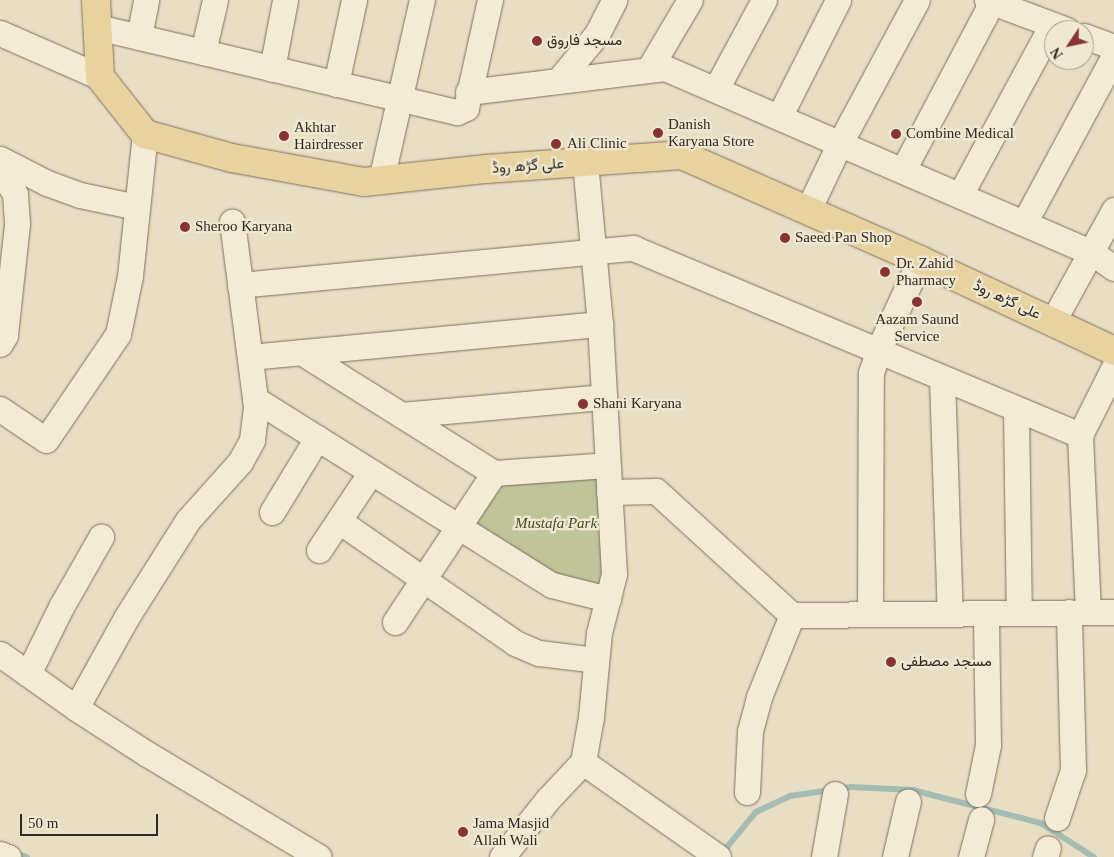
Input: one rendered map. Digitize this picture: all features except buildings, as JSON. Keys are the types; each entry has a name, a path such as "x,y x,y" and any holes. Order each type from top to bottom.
{"main road":[{"path":"93,8 100,77 145,134"},
{"name":"علی گڑھ روڈ","path":"145,134 232,158 364,182 486,169 682,155 920,260 1114,351"}],"street":[{"path":"139,37 146,0"},
{"path":"203,52 215,0"},
{"path":"272,68 285,0"},
{"path":"336,84 354,0"},
{"path":"381,180 422,0"},
{"path":"93,8 139,37 457,112 466,108 468,92 490,0"},
{"path":"558,81 597,34 614,0"},
{"path":"649,69 690,0"},
{"path":"716,89 764,0"},
{"path":"779,117 838,0"},
{"path":"808,210 840,143 916,0"},
{"path":"903,170 989,1 1044,21"},
{"path":"0,33 100,77"},
{"path":"1094,40 1114,47"},
{"path":"960,195 1044,54"},
{"path":"1024,223 1114,56"},
{"path":"468,92 666,68 1091,252 1114,268"},
{"path":"0,409 46,440 118,334 130,276 145,134"},
{"path":"0,159 46,183 80,195 137,207"},
{"path":"502,857 548,798 583,762 591,717 599,633 614,574 600,324 585,162"},
{"path":"0,169 15,194 17,224 5,335 0,344"},
{"path":"1053,321 1114,210"},
{"path":"76,708 126,618 188,520 240,462 252,440 255,399 232,222"},
{"path":"240,284 633,248 1080,435"},
{"path":"870,614 871,373 878,351 920,260"},
{"path":"250,357 600,324"},
{"path":"301,352 494,473 607,465"},
{"path":"1057,818 1074,770 1080,435 1114,367"},
{"path":"942,378 950,613"},
{"path":"401,415 604,396"},
{"path":"255,399 458,528 552,585 608,598"},
{"path":"1016,408 1019,612"},
{"path":"272,512 317,438"},
{"path":"319,550 371,472"},
{"path":"395,622 494,473"},
{"path":"609,492 656,491 792,615 1114,612"},
{"path":"339,521 515,643 539,653 596,660"},
{"path":"28,674 61,607 101,537"},
{"path":"978,794 988,745 986,613"},
{"path":"747,792 750,731 759,697 792,615"},
{"path":"0,654 76,708 319,857"},
{"path":"583,762 712,852"},
{"path":"824,857 835,794"},
{"path":"895,857 908,801"},
{"path":"971,857 981,819"},
{"path":"0,854 8,857"}],"green space":[{"name":"Mustafa Park","path":"607,465 608,599 458,528 494,473"}],"waterway":[{"path":"723,855 728,846 756,812 790,796 851,787 913,790 1041,823 1094,857"},
{"path":"13,852 27,857"}],"place":[{"name":"مسجد فاروق","path":"537,41"},
{"name":"Danish Karyana Store","path":"658,133"},
{"name":"Combine Medical","path":"896,134"},
{"name":"Akhtar Hairdresser","path":"284,136"},
{"name":"Ali Clinic","path":"556,144"},
{"name":"Sheroo Karyana","path":"185,227"},
{"name":"Saeed Pan Shop","path":"785,238"},
{"name":"Dr. Zahid Pharmacy","path":"885,272"},
{"name":"Aazam Saund Service","path":"917,302"},
{"name":"Shani Karyana","path":"583,404"},
{"name":"مسجد مصطفی","path":"891,662"},
{"name":"Jama Masjid Allah Wali","path":"463,832"}]}
